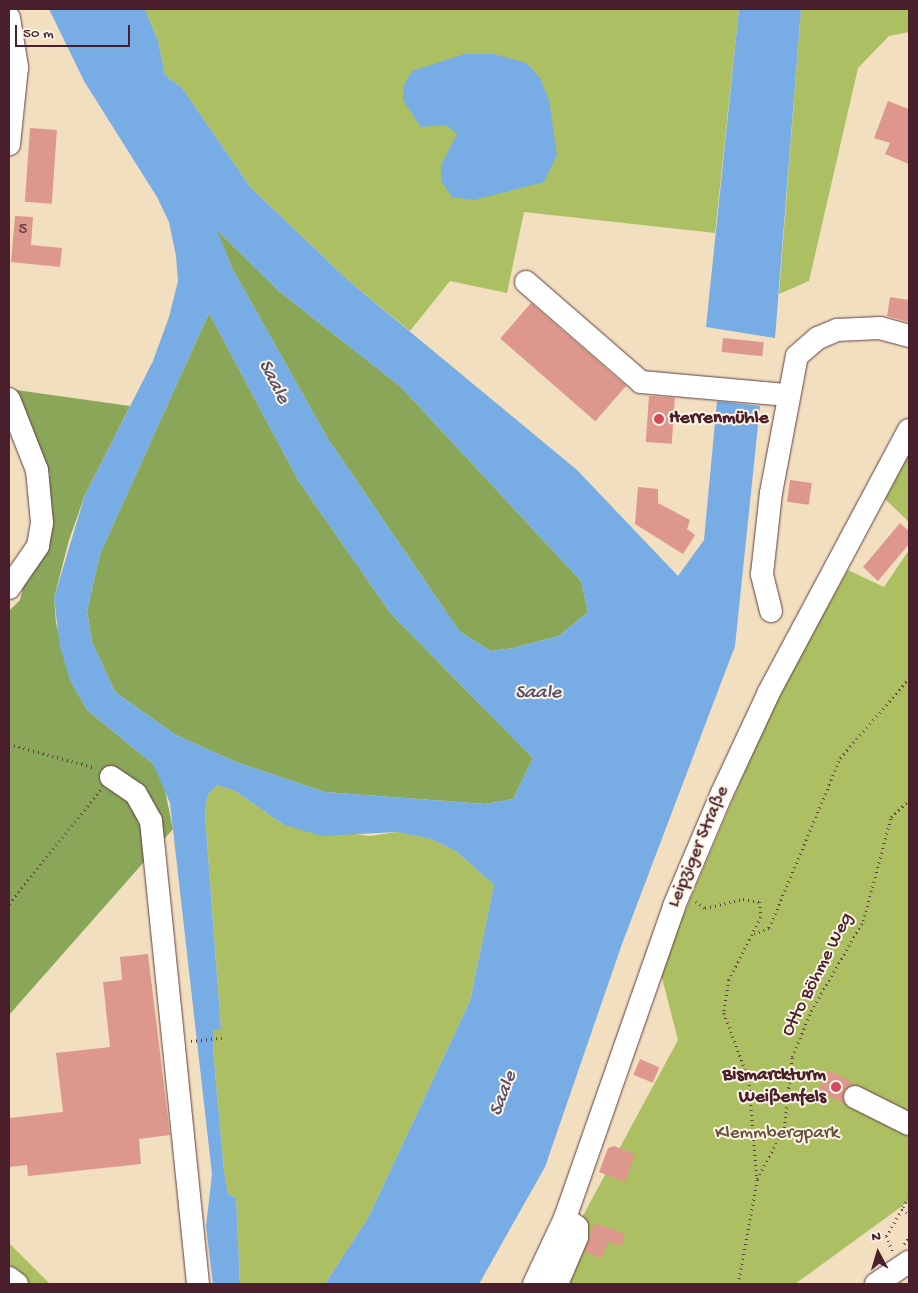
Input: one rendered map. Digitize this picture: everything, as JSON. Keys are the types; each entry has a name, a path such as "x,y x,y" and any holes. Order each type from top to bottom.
{"street":[{"path":"9,18 17,67 9,145"},
{"path":"526,282 641,382 788,394"},
{"path":"771,611 762,574 788,394 797,356 818,338 837,330 880,328 909,336"},
{"path":"9,399 37,470 42,523 38,546 9,588"},
{"name":"Leipziger Straße","path":"534,1284 565,1218 681,890 769,692 909,430"},
{"path":"111,777 136,794 151,821 198,1284"},
{"path":"855,1097 909,1124"},
{"path":"557,1284 577,1237 576,1227 565,1218"},
{"path":"876,1284 906,1265"},
{"path":"9,1278 17,1284"}],"path":[{"path":"753,934 769,928 840,758 909,678"},
{"path":"9,744 83,761 111,777 9,904"},
{"name":"Otto Böhme Weg","path":"738,1284 757,1179 784,1128 792,1057 811,1011 862,921 892,817 909,800"},
{"path":"681,890 705,908 743,899 760,902 761,917 729,980 724,1012 749,1080 757,1179"},
{"path":"198,1040 222,1038"},
{"path":"906,1265 886,1236 909,1198"},
{"path":"902,1209 909,1214"}],"green space":[{"path":"145,9 739,9 715,233 524,212 507,293 450,281 410,331 350,282 251,188 182,88 165,75 158,41"},
{"path":"801,9 909,9 909,32 889,36 858,68 809,281 779,294"},
{"path":"216,229 280,292 401,387 581,581 588,612 559,636 513,648 491,651 460,632 328,439 232,268"},
{"path":"209,313 298,480 391,614 533,758 513,799 485,804 325,792 236,762 176,735 115,692 92,642 87,611 100,554"},
{"path":"9,389 130,406 85,495 69,540 54,598 56,623 70,680 87,710 153,764 162,776 173,829 9,1015 9,611 20,600 50,474 9,414"},
{"path":"909,454 909,522 885,499"},
{"name":"Klemmbergpark","path":"909,550 909,1201 795,1284 546,1284 678,1040 660,970 779,691 848,570 884,587"},
{"path":"217,785 235,791 284,825 370,836 397,832 431,839 456,851 494,885 470,1001 368,1218 325,1284 240,1284 236,1198 228,1194 224,1172 213,1049 213,1030 221,1028 205,815 207,796"},
{"path":"9,1243 50,1284 9,1284"}],"water":[{"name":"Saale","path":"49,9 145,9 158,41 165,75 182,88 251,188 350,282 577,470 678,576 704,540 717,401 760,406 735,646 622,944 545,1167 479,1284 325,1284 368,1218 470,1001 494,885 456,851 431,839 397,832 322,836 284,825 235,791 217,785 207,796 205,815 221,1029 213,1030 213,1049 224,1172 228,1194 236,1198 240,1284 213,1284 206,1226 212,1174 170,803 153,764 87,710 70,680 60,647 54,598 85,495 153,361 169,317 178,281 176,256 169,222 157,197 84,81","holes":["217,230 280,292 401,387 581,581 588,612 559,636 513,648 491,651 460,632 328,439 232,268","209,313 298,480 391,614 533,758 513,799 485,804 325,792 236,762 176,735 115,692 92,642 87,611 100,554"]},
{"path":"739,9 801,9 775,338 706,327"},
{"path":"465,54 494,54 526,63 540,78 549,100 557,155 544,182 474,200 452,197 441,181 441,165 457,134 446,125 421,127 403,100 404,85 412,71"}],"building":[{"path":"888,101 909,109 909,164 885,154 890,143 874,138"},
{"path":"30,128 57,130 52,204 25,202"},
{"path":"15,216 33,217 31,245 62,248 60,267 11,262"},
{"path":"890,297 909,300 909,322 887,316"},
{"path":"531,303 626,386 595,421 500,338"},
{"path":"723,338 764,342 762,356 722,352"},
{"name":"Herrenmühle","path":"649,396 675,398 672,444 646,442"},
{"path":"790,480 812,483 809,505 787,502"},
{"path":"638,487 658,489 658,503 690,520 687,529 695,535 683,554 635,524"},
{"path":"900,523 909,531 909,544 878,581 863,567"},
{"path":"148,954 170,1135 139,1139 141,1164 28,1176 27,1165 9,1167 9,1118 63,1112 56,1053 110,1047 103,982 122,980 120,957"},
{"path":"640,1059 659,1067 653,1083 633,1075"},
{"name":"Bismarckturm Weißenfels","path":"829,1070 853,1083 843,1092 843,1103 818,1091"},
{"path":"614,1146 635,1154 625,1182 599,1172 608,1148"},
{"path":"594,1223 625,1234 621,1246 608,1241 602,1258 585,1252"}],"place":[{"name":"Herrenmühle","path":"659,419"},
{"name":"Bismarckturm Weißenfels","path":"836,1087"}]}
